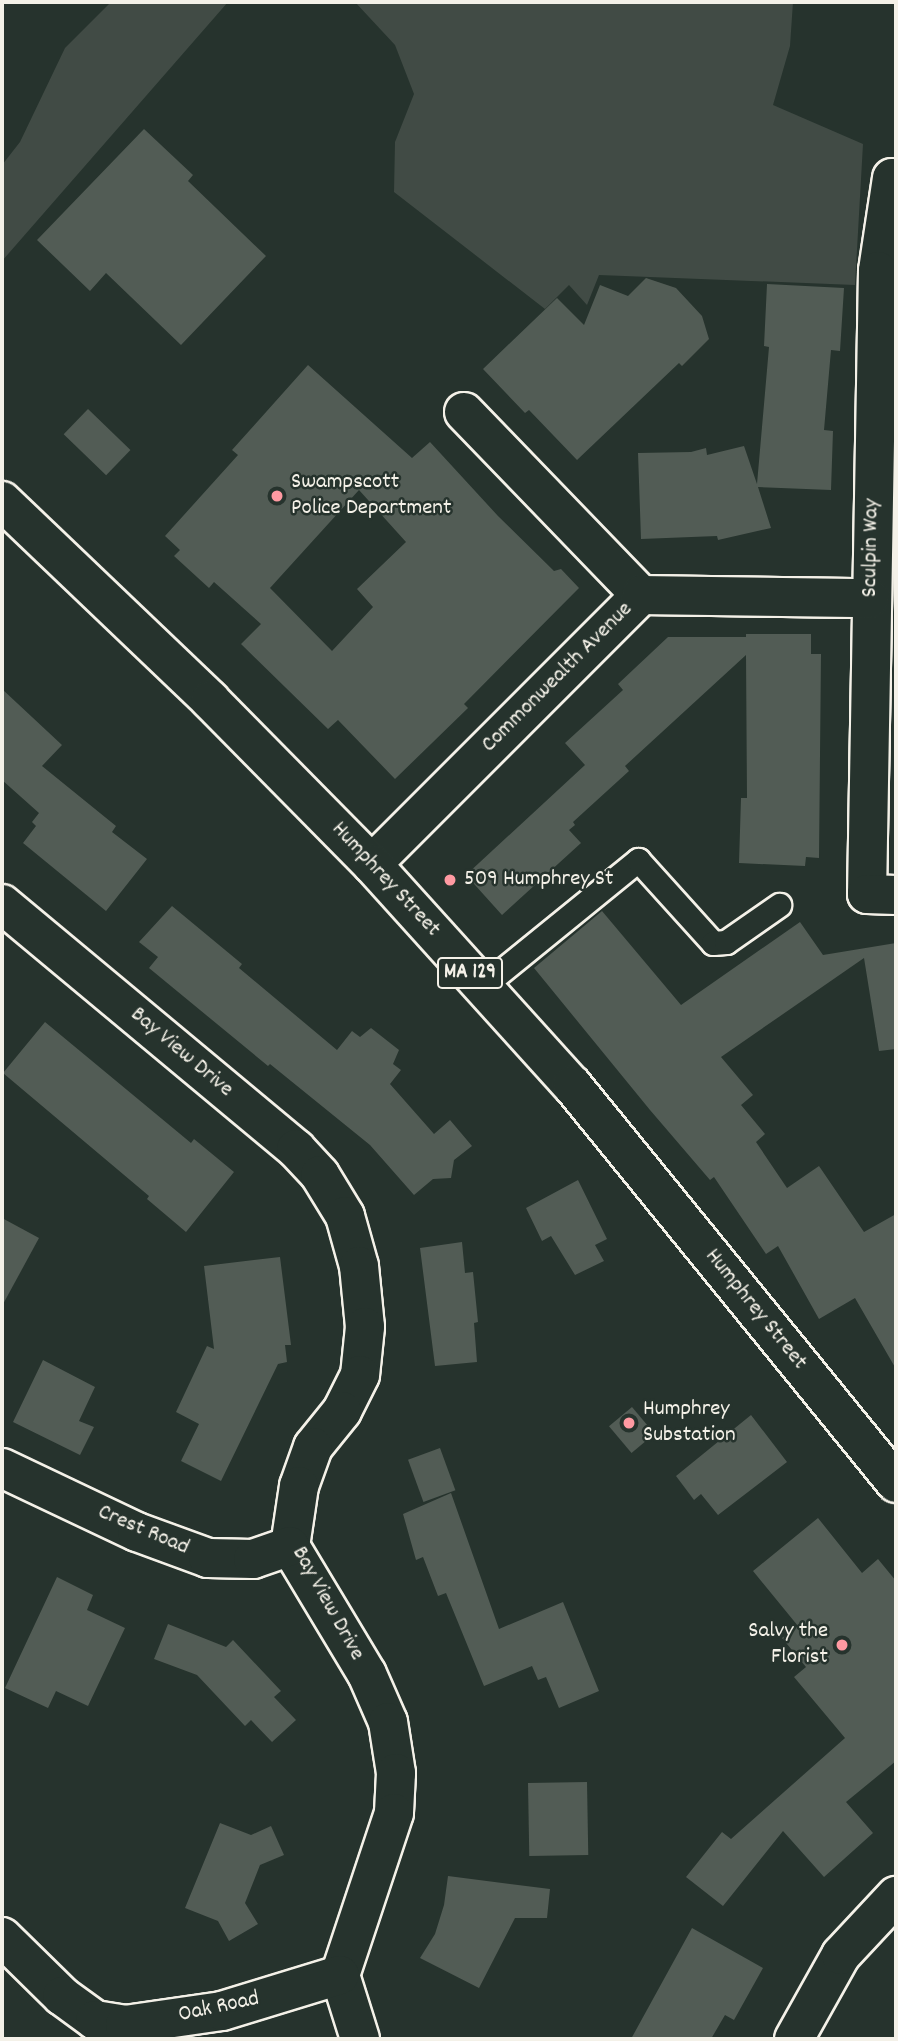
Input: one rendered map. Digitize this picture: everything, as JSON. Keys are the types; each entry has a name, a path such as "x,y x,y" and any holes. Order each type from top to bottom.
{"street":[{"name":"Sculpin Way","path":"896,180 892,178 878,271 870,598 867,894 896,895"},
{"path":"464,412 641,595"},
{"name":"Humphrey Street","path":"2,501 200,691 372,864 572,1085 896,1483"},
{"name":"Commonwealth Avenue","path":"372,864 641,595 870,598"},
{"name":"Bay View Drive","path":"2,905 296,1149 320,1175 345,1216 359,1266 365,1327 360,1375 342,1411 313,1447 299,1486 290,1546 367,1674 388,1722 396,1773 394,1813 340,1975"},
{"name":"Crest Road","path":"2,1468 137,1532 208,1558 253,1559 290,1546"},
{"path":"794,2039 841,1955 896,1896"},
{"name":"Oak Road","path":"2,1937 62,1996 95,2020 125,2025 222,2011 340,1975"},
{"path":"340,1975 360,2039"}],"lane":[{"path":"483,986 638,860 713,943 726,943 779,905"}],"shaded area":[{"path":"111,2 228,2 2,261 2,165 20,142 65,48"},
{"path":"355,2 793,2 790,46 773,105 863,144 855,285 599,275 587,305 569,285 545,309 394,192 395,142 414,94 395,45"}],"building":[{"path":"144,129 193,175 188,181 266,256 181,345 106,273 90,291 37,240"},
{"path":"646,278 676,288 702,316 709,339 682,366 679,363 577,460 529,410 525,413 483,369 557,298 584,325 600,285 628,296"},
{"path":"767,284 844,288 840,351 831,350 824,430 833,431 831,490 758,487 771,528 718,540 717,536 641,539 638,453 691,452 706,448 707,455 744,446 757,484 769,347 764,346"},
{"path":"308,365 412,458 430,442 498,516 554,571 561,569 579,588 464,704 468,708 395,779 338,720 328,729 241,644 261,624 214,582 209,588 174,556 180,550 165,536 238,455 232,450","holes":["359,490 406,542 357,589 373,607 332,651 270,588"]},
{"path":"88,409 130,450 106,475 64,434"},
{"path":"746,634 811,634 811,654 821,654 819,858 806,857 805,866 739,863 741,798 747,798 746,655 625,766 629,771 573,822 575,825 569,830 581,843 502,915 466,875 585,765 565,743 623,690 618,684 668,637 746,637"},
{"path":"2,689 62,745 42,766 116,826 112,832 147,859 106,911 23,843 36,826 32,822 39,813 2,780"},
{"path":"172,906 242,964 239,968 337,1050 352,1031 360,1037 371,1028 399,1050 393,1064 401,1070 390,1084 434,1134 450,1120 472,1146 454,1160 451,1178 433,1179 414,1195 370,1145 270,1064 268,1066 149,968 158,957 139,942"},
{"path":"602,911 681,1005 800,922 823,955 896,943 896,1049 879,1051 864,958 721,1057 753,1095 741,1105 765,1134 756,1142 787,1188 819,1166 864,1232 896,1214 896,1369 855,1298 819,1319 778,1246 766,1254 714,1177 710,1180 534,968"},
{"path":"45,1022 191,1143 194,1139 234,1172 186,1232 147,1199 149,1196 3,1073"},
{"path":"578,1180 607,1239 595,1245 604,1261 575,1275 551,1236 542,1241 526,1208"},
{"path":"2,1218 39,1238 2,1306"},
{"path":"462,1242 465,1273 473,1272 478,1322 474,1323 477,1362 435,1366 420,1248"},
{"path":"280,1257 291,1345 285,1345 287,1362 278,1364 221,1481 181,1461 199,1424 176,1412 207,1346 214,1349 204,1266"},
{"path":"43,1360 95,1387 79,1421 94,1427 80,1455 13,1422"},
{"name":"Humphrey Substation","path":"632,1407 654,1434 632,1453 609,1426"},
{"path":"751,1415 787,1462 718,1515 701,1494 694,1500 676,1476"},
{"path":"440,1448 455,1490 423,1502 408,1460"},
{"path":"451,1493 499,1629 563,1602 599,1691 559,1708 546,1677 538,1680 532,1666 484,1686 446,1593 438,1596 423,1557 416,1560 403,1514"},
{"path":"818,1518 862,1573 878,1559 896,1581 896,1761 846,1802 873,1833 824,1877 783,1831 723,1906 686,1877 722,1832 731,1839 845,1738 794,1677 806,1667 782,1638 798,1626 753,1571"},
{"path":"57,1577 93,1595 87,1610 125,1628 88,1706 56,1691 48,1708 5,1688"},
{"path":"168,1624 226,1647 233,1640 281,1691 274,1697 296,1720 272,1742 251,1720 245,1726 197,1675 154,1659"},
{"path":"587,1782 588,1855 529,1856 528,1783"},
{"path":"220,1823 251,1835 271,1826 284,1855 260,1865 245,1903 258,1924 229,1941 218,1921 185,1908"},
{"path":"448,1876 550,1889 547,1918 515,1918 479,1988 420,1958 435,1934 444,1905"},
{"path":"692,1928 763,1968 734,2020 725,2015 711,2039 631,2039"}],"place":[{"name":"Swampscott Police Department","path":"277,496"},
{"name":"509 Humphrey St","path":"450,880"},
{"name":"Humphrey Substation","path":"629,1423"},
{"name":"Salvy the Florist","path":"842,1645"}]}
